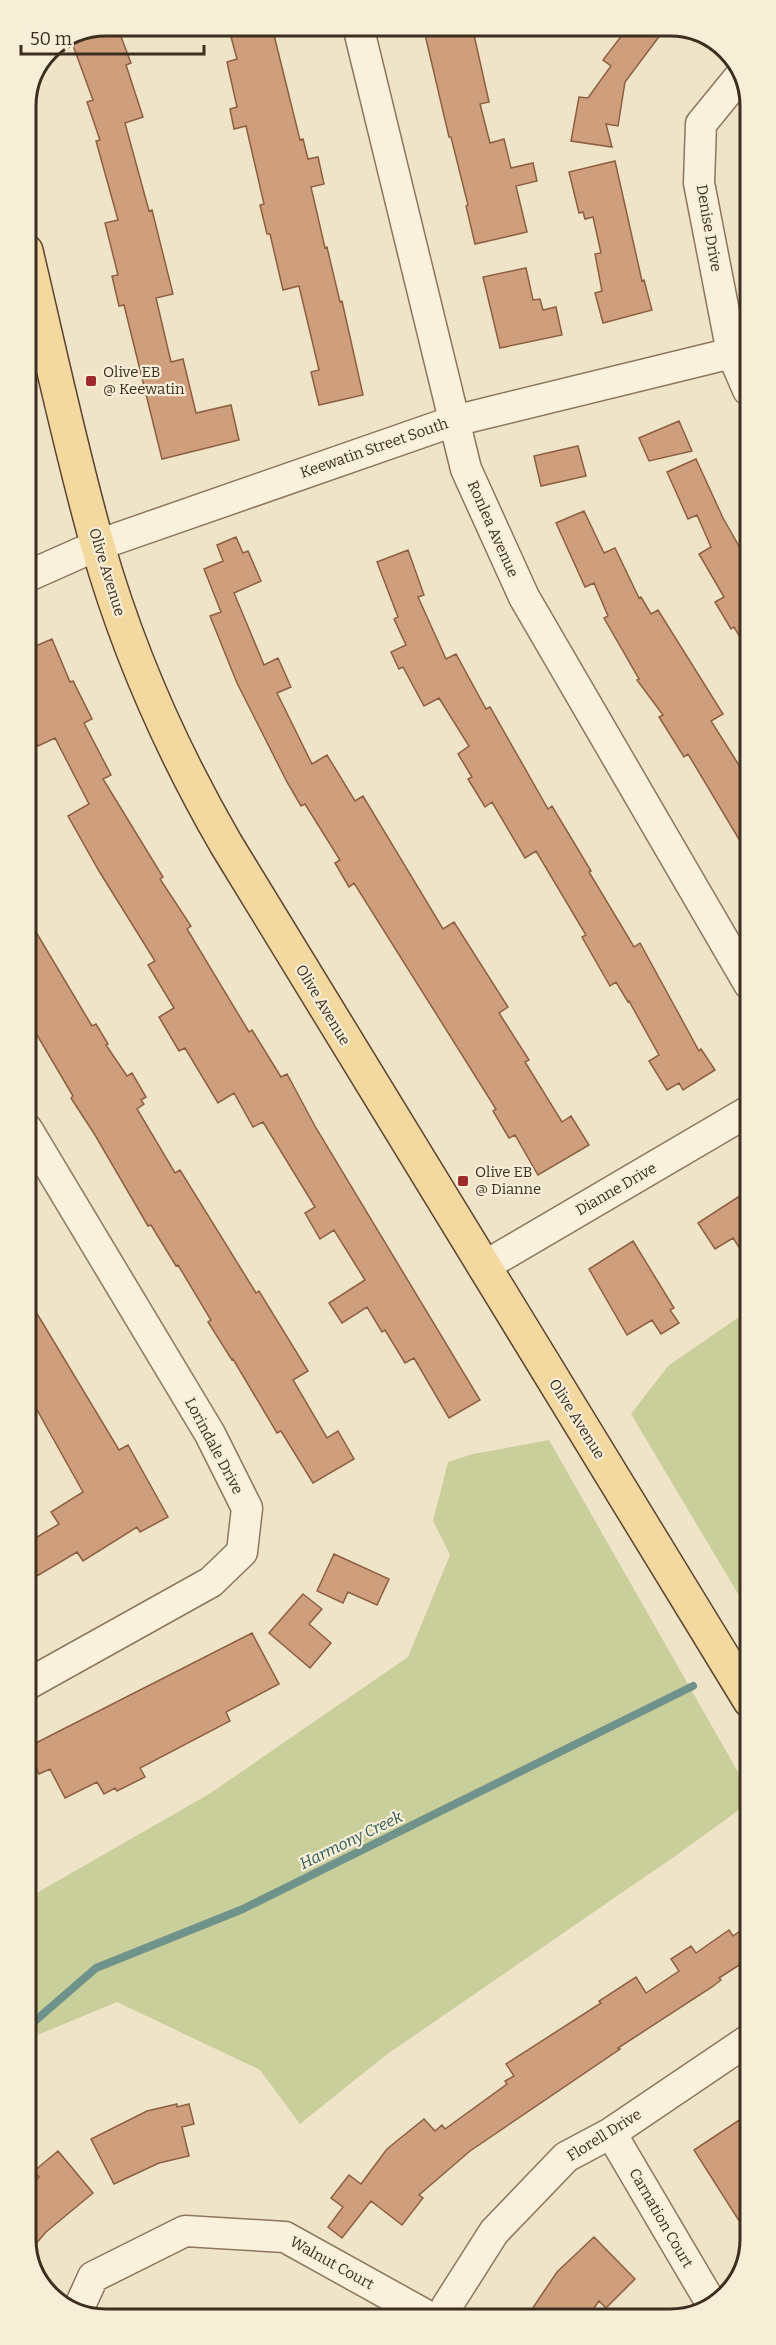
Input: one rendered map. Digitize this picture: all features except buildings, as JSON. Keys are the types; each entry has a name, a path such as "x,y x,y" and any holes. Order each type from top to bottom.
{"main road":[{"name":"Olive Avenue","path":"36,296 98,545 134,653 155,707 203,805 740,1685"}],"street":[{"name":"Ronlea Avenue","path":"360,36 466,469 524,597 740,969"},
{"name":"Denise Drive","path":"736,81 701,124 699,183 732,353 740,372"},
{"name":"Keewatin Street South","path":"36,573 98,545 454,421 732,353"},
{"name":"Dianne Drive","path":"483,1267 740,1116"},
{"name":"Lorindale Drive","path":"36,1144 210,1434 247,1508 242,1552 211,1582 36,1679"},
{"name":"Florell Drive","path":"446,2309 494,2232 566,2157 611,2133 740,2046"},
{"name":"Carnation Court","path":"611,2133 708,2298"},
{"name":"Walnut Court","path":"80,2304 93,2277 185,2231 285,2237 416,2309"}],"green space":[{"path":"740,1316 740,1597 631,1414 668,1366"},
{"path":"549,1440 740,1775 740,1809 386,2055 300,2124 260,2070 117,2002 36,2036 36,1893 209,1794 408,1657 450,1555 433,1521 448,1462 473,1454"}],"waterway":[{"name":"Harmony Creek","path":"36,2020 96,1968 243,1909 693,1686"}],"place":[{"name":"Olive EB @ Keewatin","path":"91,381"},
{"name":"Olive EB @ Dianne","path":"463,1181"}]}
